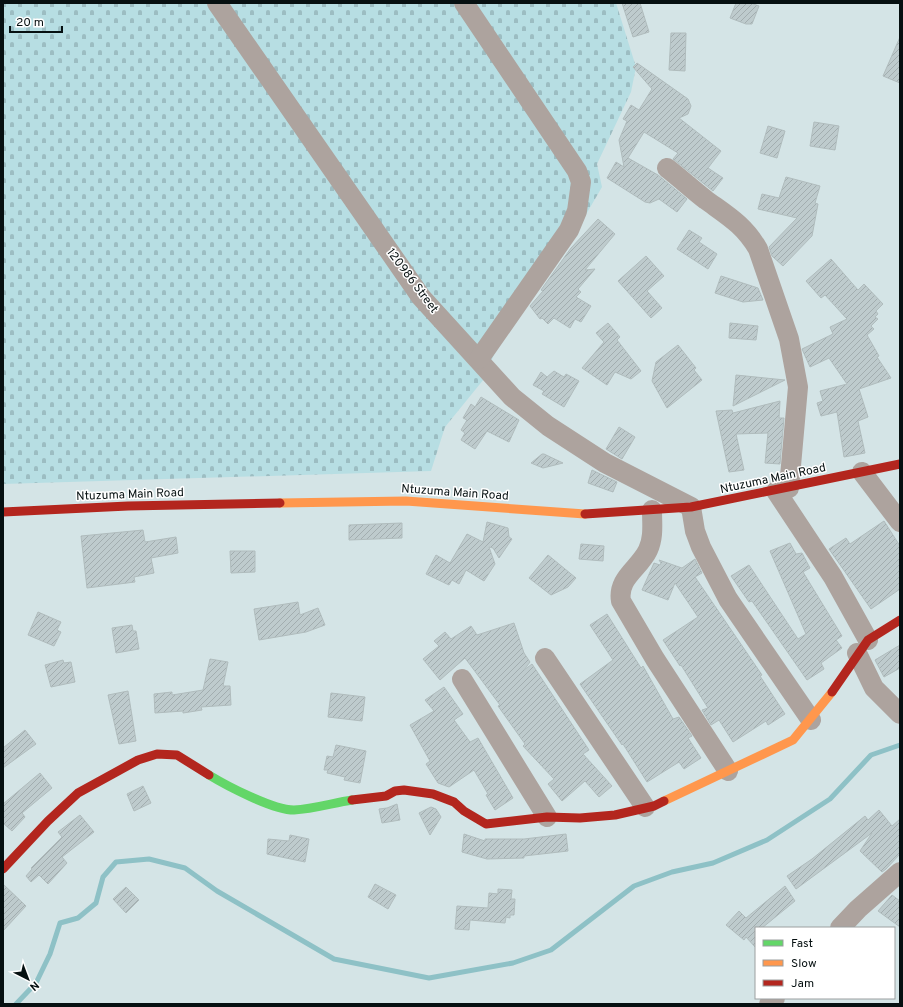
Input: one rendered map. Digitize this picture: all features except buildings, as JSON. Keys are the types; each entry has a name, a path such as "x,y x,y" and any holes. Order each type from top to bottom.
{"street":[{"name":"120986 Street","path":"217,3 421,296 512,397 548,426 605,463 691,507"},
{"path":"464,3 577,170 581,182 577,210 569,230 479,359"},
{"path":"667,168 705,199 726,212 750,236 758,249 789,339 798,387 782,489 833,577 863,647 874,688 900,714"},
{"name":"Ntuzuma Main Road","path":"3,512 128,506 362,501 413,502 588,514 691,507 900,464"},
{"path":"862,472 900,522"},
{"path":"691,507 695,530 701,547 728,599 811,720"},
{"path":"652,510 653,535 651,543 646,555 624,580 620,594 621,601 655,659 728,771"},
{"path":"5,864 48,821 78,794 138,760 157,754 177,755 227,786 273,805 293,810 368,797 386,796 395,791 404,790 433,794 454,802 464,811 486,824 547,817 594,817 615,815 654,806 793,740 811,720 863,647 900,620"},
{"path":"545,658 645,807"},
{"path":"462,679 547,817"},
{"path":"841,927 858,909 900,872"}],"green space":[{"path":"3,3 616,3 636,67 631,92 597,164 602,187 567,247 495,352 484,379 445,427 431,471 3,484"}],"waterway":[{"path":"16,1004 36,983 50,954 60,923 78,918 96,903 103,877 116,862 149,859 185,868 217,891 334,959 429,978 513,963 551,950 634,886 672,872 713,863 767,840 830,799 871,755 900,745"}],"traffic: fast":[{"path":"209,775 250,797 285,809 294,810 352,800"}],"traffic: slow":[{"path":"280,503 406,501 585,514"},
{"path":"664,801 793,740 832,692"}],"traffic: jam":[{"path":"585,514 691,507 900,464"},
{"path":"3,512 128,506 280,503"},
{"path":"832,692 868,640 900,620"},
{"path":"3,869 48,821 78,793 138,760 157,754 177,755 209,775"},
{"path":"352,800 386,796 395,791 404,790 433,794 454,802 464,811 486,824 547,817 580,818 615,815 654,806 664,801"}]}
